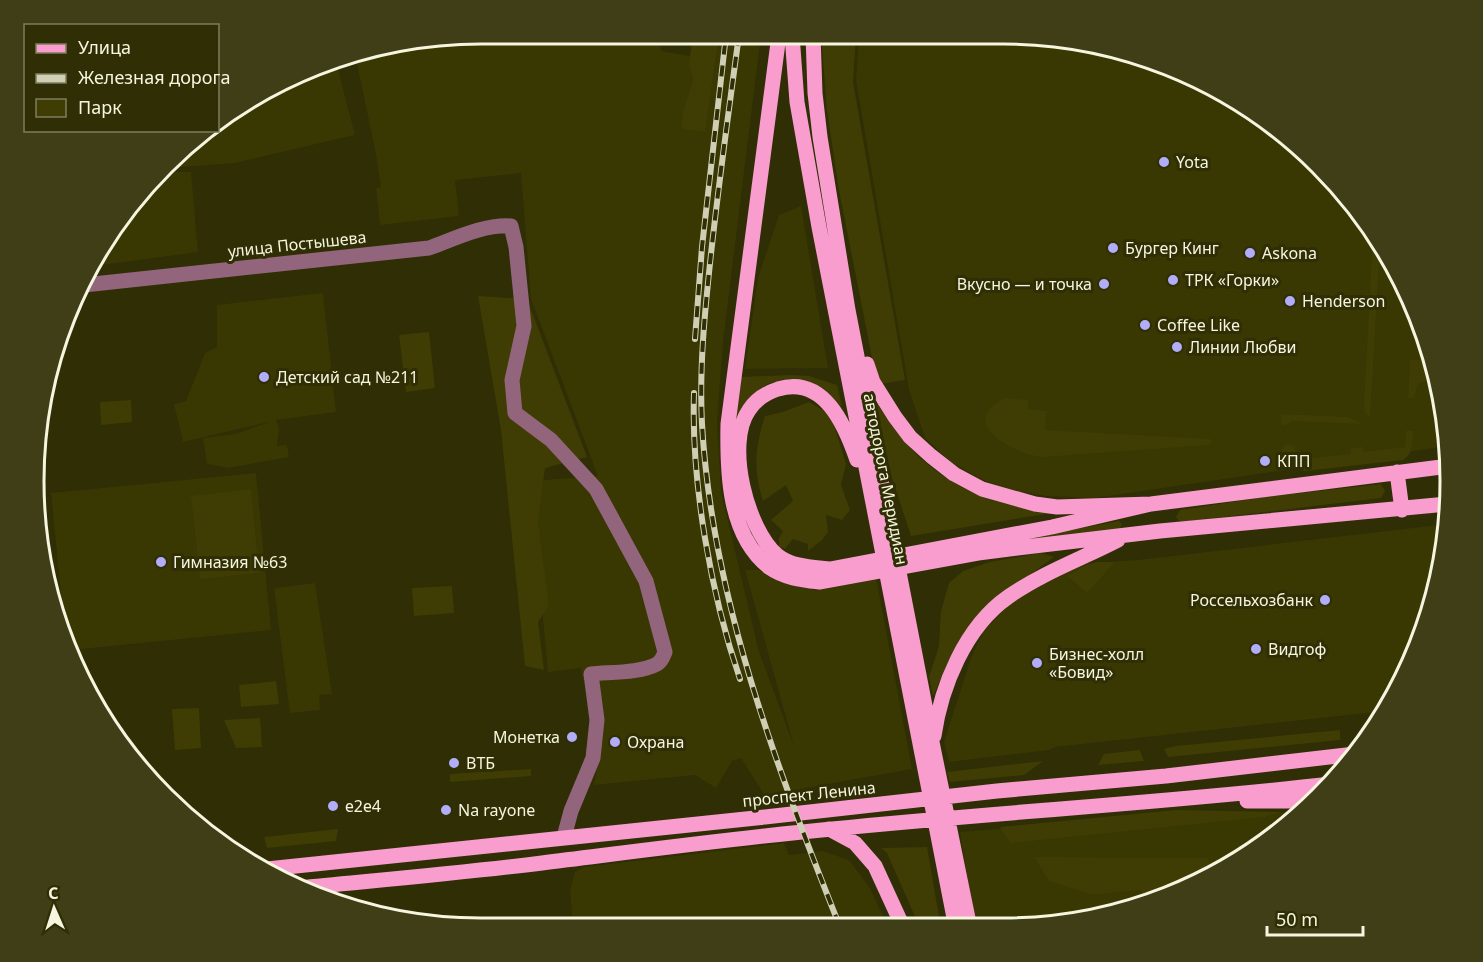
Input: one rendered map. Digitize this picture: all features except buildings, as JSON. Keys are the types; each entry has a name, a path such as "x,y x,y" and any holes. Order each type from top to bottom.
{"main road":[{"path":"778,44 728,424 727,460 732,492 745,538 757,556 771,569 792,579 819,582 978,553 1160,531 1439,505"},
{"name":"автодорога Меридиан","path":"793,44 796,102 882,516 958,906 965,918"},
{"name":"автодорога Меридиан","path":"813,44 815,93 820,137 848,310 882,516 933,747 958,906 957,918"},
{"path":"848,310 873,382 889,408 920,447 954,474 982,489 1035,504 1057,507 1157,503 1440,467"},
{"path":"882,516 842,421 821,396 804,388 786,387 770,392 759,399 748,411 741,431 739,453 745,490 758,531 778,556 791,563 807,567 830,568 1052,527 1157,503"},
{"path":"1397,472 1402,510"},
{"path":"1157,503 1160,531"},
{"path":"933,747 943,693 968,640 986,618 1006,598 1055,569 1128,535"},
{"name":"проспект Ленина","path":"276,867 765,817 997,790 1166,776 1342,756"},
{"path":"317,886 829,829 1217,797 1315,786"},
{"path":"1217,797 1253,802 1299,801"},
{"path":"829,829 855,843 875,866 899,918"},
{"path":"563,860 564,837"}],"street":[{"name":"улица Постышева","path":"90,284 429,248 475,232 502,225 511,226 516,248 524,326 512,380 515,413 550,440 596,489 646,581 665,652 657,664 629,671 591,674 597,720 593,758 571,811 564,837"}],"shaded area":[{"path":"452,44 661,44 661,51 690,56 692,44 760,44 723,342 717,423 721,492 759,652 794,746 745,570 761,570 781,582 814,590 876,577 912,769 773,796 763,793 741,758 732,761 716,788 695,775 594,785 602,737 596,678 583,680 581,668 548,672 530,481 598,476 531,299 521,173 455,180 459,216 380,225 376,188 381,187 357,62 368,58"},
{"path":"858,44 1031,44 1087,52 1143,67 1196,89 1245,117 1290,152 1331,193 1366,238 1381,262 1406,314 1425,368 1439,447 1095,498 1045,496 1012,490 983,480 951,462 925,438 909,390 856,80"},
{"path":"338,68 355,135 235,163 177,167 215,134 262,102"},
{"path":"172,172 191,172 198,252 100,265 134,215"},
{"path":"801,206 828,368 745,369 758,278 779,215"},
{"name":"Детский сад №211","path":"323,293 336,412 276,420 279,429 277,446 287,445 289,457 228,468 207,464 203,438 235,434 269,422 183,442 174,404 186,401 205,353 217,347 217,305"},
{"name":"Гимназия №63","path":"256,473 271,630 78,649 62,608 51,493"},
{"path":"1437,525 1425,594 1416,622 1394,675 1373,712 1055,747 1049,750 949,762 944,742 972,655 984,631 1008,605 1074,564 1138,560"},
{"path":"315,583 332,694 319,695 320,710 290,713 274,588"},
{"path":"1287,812 1245,845 1221,860 1143,895 1115,904 1059,915 1031,918 974,918 960,832 1173,815"},
{"path":"784,843 789,855 823,851 849,860 870,888 884,918 572,918 570,890 575,872 584,867"}],"green space":[{"path":"692,44 718,44 705,132 681,127 693,79 689,64"},
{"path":"822,44 855,44 853,82 905,380 881,384 874,368 838,185 827,110"},
{"path":"1372,248 1379,259 1370,418 1364,406"},
{"path":"478,296 527,299 587,457 545,468 538,521 549,605 538,622 544,670 525,666 501,430"},
{"path":"429,332 435,388 406,392 399,335"},
{"path":"1410,360 1422,360 1428,382 1422,382 1417,386 1414,398 1408,398"},
{"path":"809,376 837,385 842,407 817,386 800,380 782,380 758,390 747,402 735,424 741,377"},
{"path":"874,398 885,416 912,449 944,476 981,496 1002,503 1052,513 911,536 892,478"},
{"path":"1005,398 1028,400 1028,409 1046,411 1045,430 1210,439 1212,442 1210,445 1043,457 1031,455 1005,444 987,427 985,417 991,407"},
{"path":"131,400 132,422 101,425 100,402"},
{"path":"809,402 831,415 846,464 841,485 850,510 842,520 826,515 828,532 808,551 808,544 793,539 785,549 779,546 779,538 783,531 771,520 793,501 786,485 763,501 756,458 765,416"},
{"path":"1281,414 1348,417 1363,424 1292,421 1285,426 1281,423"},
{"path":"1406,431 1413,431 1412,443 1411,451 1403,460 1305,471 1297,469 1285,460 1282,450 1283,446 1288,444 1295,447 1296,460 1351,454 1351,448 1363,447 1364,452 1405,447"},
{"path":"1381,484 1385,491 1381,498 1182,522 1176,517 1180,510 1265,497"},
{"path":"251,489 259,573 200,579 191,496"},
{"path":"1119,521 1122,524 1120,529 1032,541 1032,537"},
{"path":"1041,553 1054,557 980,612 953,654 933,696 929,677 939,646 941,611 949,583 963,571 990,562"},
{"path":"1097,562 1115,562 1087,593 1067,576 1084,566"},
{"path":"452,586 454,613 414,616 412,588"},
{"path":"276,681 279,704 241,707 239,685"},
{"path":"199,708 201,748 175,750 172,709"},
{"path":"260,718 262,747 236,748 224,720"},
{"path":"1340,730 1340,740 1168,757 1164,749 1176,746"},
{"path":"1140,750 1144,761 1098,765 1104,754"},
{"path":"1043,761 1024,775 950,782 947,772"},
{"path":"531,769 531,776 450,782 450,774"},
{"path":"1176,810 1282,812 1264,817 1010,843 1000,827"},
{"path":"338,829 336,841 267,848 264,837"},
{"path":"927,847 939,918 916,918 887,853 881,848"},
{"path":"1034,857 1208,858 1211,865 1144,895 1140,890 1092,895 1049,881"}],"railway":[{"path":"695,339 702,247 725,44"},
{"path":"738,44 714,227 703,339 701,403 708,489 733,617 751,680 793,805 837,918"},
{"path":"694,393 696,464 705,538 720,612 740,679"}],"place":[{"name":"Yota","path":"1164,162"},
{"name":"Бургер Кинг","path":"1113,248"},
{"name":"Askona","path":"1250,253"},
{"name":"ТРК «Горки»","path":"1173,280"},
{"name":"Вкусно — и точка","path":"1104,284"},
{"name":"Henderson","path":"1290,301"},
{"name":"Coffee Like","path":"1145,325"},
{"name":"Линии Любви","path":"1177,347"},
{"name":"Детский сад №211","path":"264,377"},
{"name":"КПП","path":"1265,461"},
{"name":"Гимназия №63","path":"161,562"},
{"name":"Россельхозбанк","path":"1325,600"},
{"name":"Видгоф","path":"1256,649"},
{"name":"Бизнес-холл «Бовид»","path":"1037,663"},
{"name":"Монетка","path":"572,737"},
{"name":"Охрана","path":"615,742"},
{"name":"ВТБ","path":"454,763"},
{"name":"е2е4","path":"333,806"},
{"name":"Na rayone","path":"446,810"}]}
